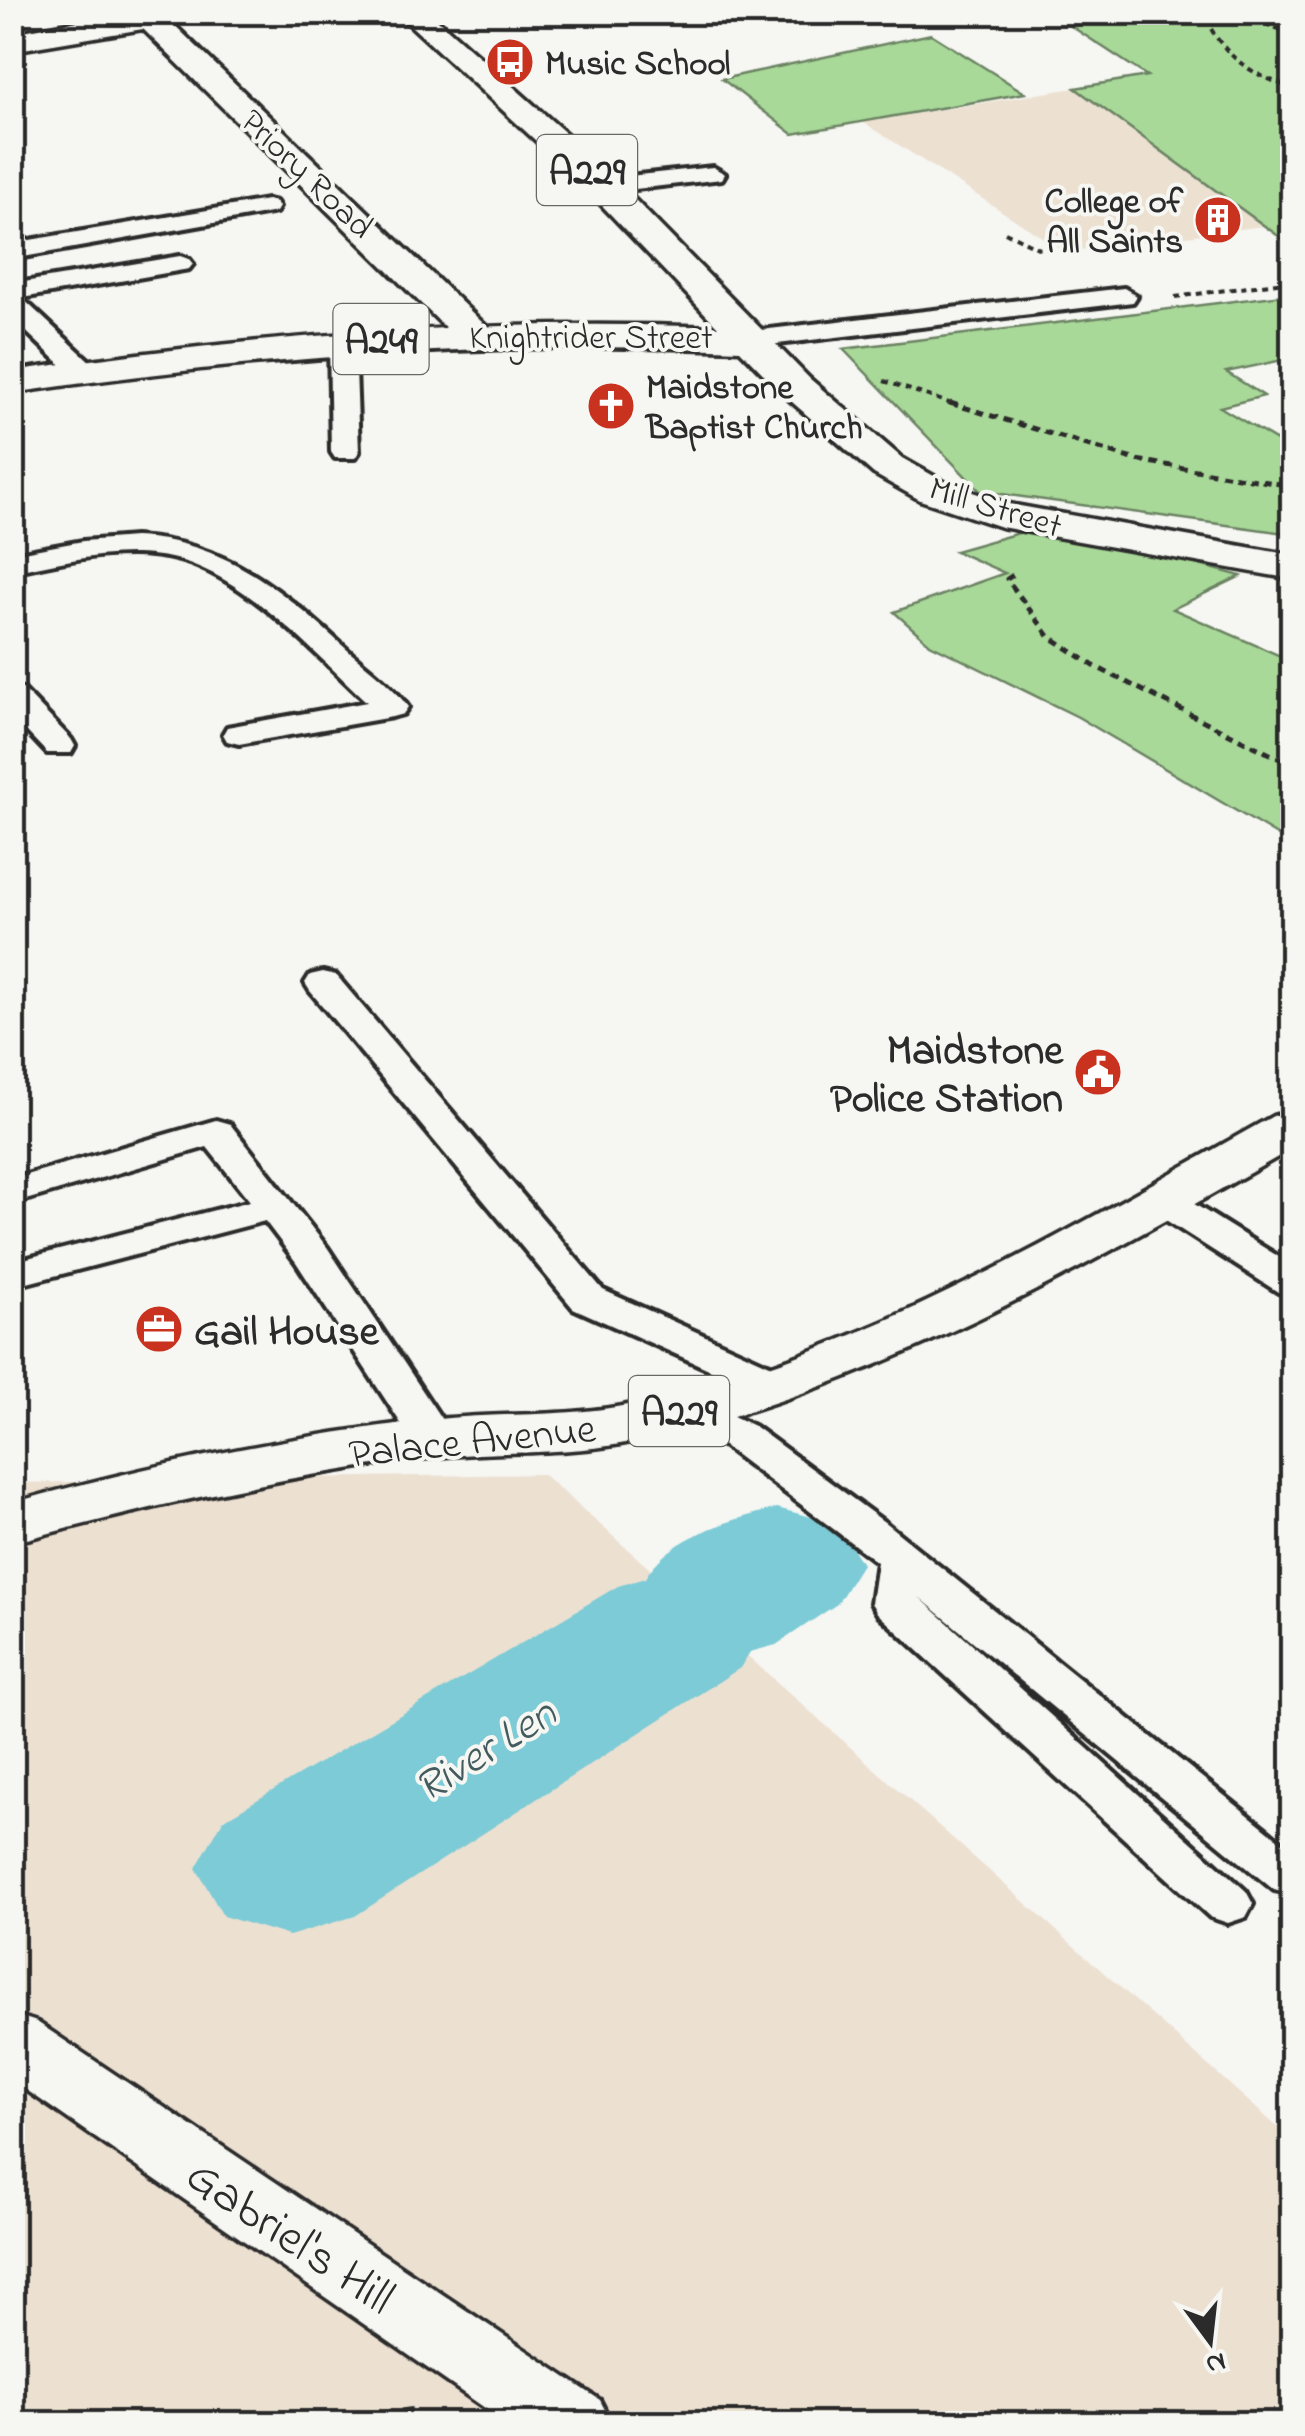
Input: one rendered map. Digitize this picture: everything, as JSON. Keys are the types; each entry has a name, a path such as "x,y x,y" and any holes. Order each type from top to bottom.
{"main road":[{"name":"A229","path":"411,12 601,186 752,339"},
{"path":"12,42 146,16"},
{"name":"Priory Road","path":"146,16 472,334"},
{"name":"Knightrider Street","path":"12,382 342,341 617,332 752,339"},
{"name":"Mill Street","path":"752,339 796,386 888,466 934,492 1000,515 1292,567"},
{"name":"Palace Avenue","path":"12,1523 122,1491 212,1472 432,1438 628,1424 775,1383 860,1355 919,1327 1292,1128"},
{"name":"Gabriel's Hill","path":"12,2042 572,2424"}],"lane":[{"path":"601,186 713,174"},
{"path":"12,251 267,208"},
{"path":"12,292 180,264"},
{"path":"752,339 1116,298"},
{"path":"12,303 85,372"},
{"path":"342,341 345,452"},
{"path":"12,563 105,549 164,548 204,558 266,598 392,706 239,734"},
{"path":"12,696 59,746"},
{"path":"323,983 588,1300 775,1383"},
{"path":"12,1192 216,1132 312,1256 432,1438"},
{"path":"1162,1200 1292,1284"},
{"path":"12,1276 274,1207"},
{"path":"689,1409 739,1436 900,1558 1292,1877"},
{"path":"900,1558 894,1603 1228,1904"}],"path":[{"path":"1224,12 1210,26 1222,52 1264,80 1292,87"},
{"path":"1234,12 1292,34"},
{"path":"1005,232 1047,253"},
{"path":"1116,298 1151,301 1292,280"},
{"path":"815,332 850,369 1061,441 1223,480 1292,486"},
{"path":"1094,534 1007,578 1049,636 1094,666 1292,764"}],"shaded area":[{"path":"1075,88 1263,226 1065,252 863,122"},
{"path":"543,1474 1292,2140 1292,2423 13,2423 12,1483"}],"green space":[{"path":"1051,13 1292,13 1292,242 1288,243 1075,88 1147,76"},
{"path":"931,34 1025,93 793,134 722,79"},
{"path":"1292,294 1292,358 1226,372 1264,396 1220,407 1292,450 1292,534 980,491 843,349"},
{"path":"1047,525 1241,576 1173,609 1292,661 1292,844 1078,717 930,644 894,612 1005,573 955,551"}],"waterway":[{"name":"River Len","path":"715,1604 777,1564"},
{"name":"River Len","path":"289,1868 679,1627"}],"place":[{"name":"Music School","path":"510,62"},
{"name":"College of All Saints","path":"1218,220"},
{"name":"Maidstone Baptist Church","path":"611,406"},
{"name":"Maidstone Police Station","path":"1098,1072"},
{"name":"Gail House","path":"159,1329"}]}
